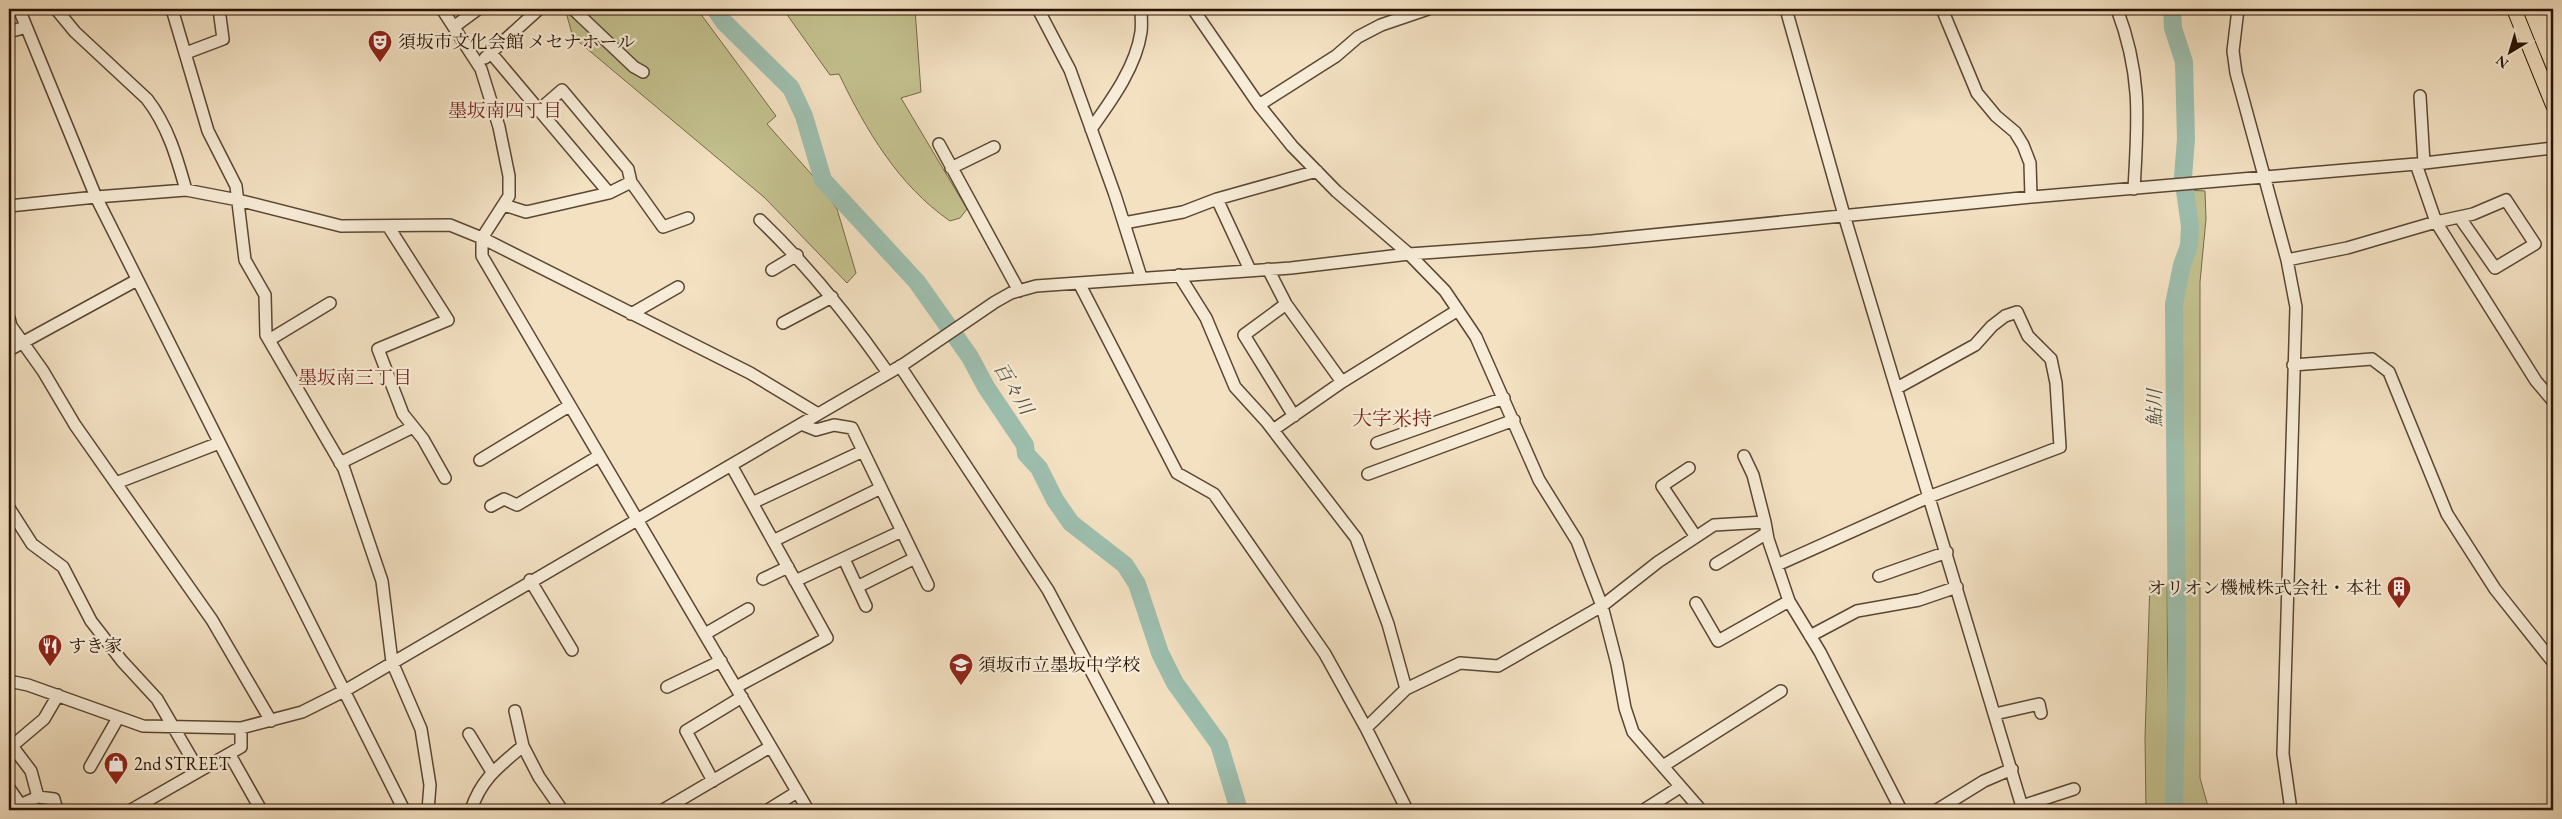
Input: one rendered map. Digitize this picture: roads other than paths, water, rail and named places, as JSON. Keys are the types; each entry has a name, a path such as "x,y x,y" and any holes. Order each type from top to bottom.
{"main road":[{"path":"2514,9 2553,105"}],"street":[{"path":"19,9 96,197 219,443 346,690 352,710 404,810"},
{"path":"56,9 75,32 147,99 157,112 175,152 186,190"},
{"path":"172,9 208,131 236,186 244,260 265,295 266,335 340,463 382,581 392,662 421,729 430,785 428,810"},
{"path":"186,54 223,39 219,9"},
{"path":"442,9 455,26 478,64 499,127 509,176 509,196 482,238 482,256 808,810"},
{"path":"455,26 478,9"},
{"path":"478,64 539,9"},
{"path":"573,9 634,66 643,72"},
{"path":"1038,9 1070,70 1124,223 1141,278"},
{"path":"1091,129 1111,100 1136,52 1141,31 1141,9"},
{"path":"1193,9 1259,105 1336,191 1409,254 1445,290 1476,337 1539,480 1577,541 1602,606 1617,664 1625,708 1633,732 1701,810"},
{"path":"1259,105 1336,56 1358,37 1381,25 1428,9"},
{"path":"1786,9 1844,215 1958,587 2022,808 2074,789"},
{"path":"1942,9 1977,93 1996,116 2015,132 2023,145 2030,163 2031,197"},
{"path":"2117,9 2132,55 2138,96 2138,189"},
{"path":"2238,9 2232,51 2236,73 2263,178 2287,260 2296,307 2293,365 2291,544 2283,754 2290,810"},
{"path":"9,32 26,27"},
{"path":"491,53 609,192"},
{"path":"539,110 562,90 628,169 631,182 664,227 688,218"},
{"path":"2420,96 2420,164 2436,222 2536,380 2553,401"},
{"path":"939,144 1018,291"},
{"path":"9,681 58,695 144,726 241,728 302,712 346,690 530,580 731,466 902,365 995,302 1018,291 1036,286 1268,269 1409,254 1592,241 2031,197 2420,164 2553,148"},
{"path":"951,168 990,152"},
{"path":"1124,223 1183,212 1217,199 1317,171"},
{"path":"504,205 526,212 609,192 631,182"},
{"path":"9,206 186,190 238,200 341,226 450,225 482,238 750,373 818,414"},
{"path":"1217,199 1250,270"},
{"path":"2287,260 2347,248 2436,222 2460,218 2506,200 2535,244 2495,268 2460,218"},
{"path":"760,220 798,255 832,297 888,373"},
{"path":"388,226 448,320 378,349 403,414 423,439 445,478"},
{"path":"772,270 798,255"},
{"path":"1268,269 1286,304 1342,382"},
{"path":"1179,275 1206,318 1235,387 1273,430 1356,538 1388,624 1406,689"},
{"path":"9,350 22,341 82,312 137,280"},
{"path":"1079,283 1177,473 1214,494 1325,654 1366,728 1407,810"},
{"path":"631,314 678,287"},
{"path":"783,322 832,297"},
{"path":"269,340 330,303"},
{"path":"1286,304 1244,335 1294,416"},
{"path":"1273,430 1342,382 1458,310"},
{"path":"1777,565 1930,496 2060,447 2056,384 2050,359 2028,336 2017,312 2005,316 1992,326 1975,345 1897,388"},
{"path":"9,318 11,326 75,425 212,620 270,721"},
{"path":"2293,365 2372,359 2389,372 2447,514 2495,590 2553,662"},
{"path":"902,365 1048,590 1165,810"},
{"path":"1377,443 1504,398"},
{"path":"480,460 569,406"},
{"path":"1368,474 1514,420"},
{"path":"801,424 816,430 834,425 852,428 928,585"},
{"path":"340,463 413,427"},
{"path":"116,482 219,443"},
{"path":"752,503 863,451"},
{"path":"491,506 504,499 517,505 599,456"},
{"path":"1744,456 1753,475 1766,528 1789,601 1880,765 1901,810"},
{"path":"713,781 686,731 739,692 827,638 731,466"},
{"path":"1689,468 1662,486 1696,537"},
{"path":"773,541 881,488"},
{"path":"9,508 32,544 62,567 91,621 122,662 157,699 199,772"},
{"path":"1366,728 1406,689 1460,663 1498,666 1602,606 1658,562 1714,525 1766,528"},
{"path":"1716,564 1766,528"},
{"path":"796,581 902,531"},
{"path":"1879,576 1947,552"},
{"path":"844,558 866,606"},
{"path":"857,587 915,558"},
{"path":"763,579 788,568"},
{"path":"530,580 572,650"},
{"path":"1810,636 1857,611 1919,600 1958,587"},
{"path":"1696,603 1718,641 1789,601"},
{"path":"705,634 748,609"},
{"path":"668,687 721,661"},
{"path":"1663,766 1781,691"},
{"path":"38,797 31,771 12,746 44,719 58,695"},
{"path":"1995,714 2039,705"},
{"path":"515,711 523,746 539,777 562,810"},
{"path":"90,767 118,718"},
{"path":"131,810 241,747 241,728"},
{"path":"469,734 492,772"},
{"path":"471,810 477,792 492,772 523,746"},
{"path":"663,810 770,747"},
{"path":"230,755 261,810"},
{"path":"1937,810 1984,781 2012,769"},
{"path":"1644,810 1680,787"},
{"path":"9,788 20,804"},
{"path":"768,810 797,792"},
{"path":"9,810 38,797 54,798 57,810"}],"waterway":[{"name":"百々川","path":"715,9 724,22 791,88 804,116 823,180 917,282 970,357 986,387 1025,445 1026,454 1039,468 1055,500 1071,523 1125,565 1137,584 1160,653 1175,683 1219,744 1239,810"},
{"name":"鮎川","path":"2172,9 2173,28 2184,62 2186,139 2183,177 2190,226 2189,246 2182,265 2174,304 2177,655 2174,810"}],"place":[{"name":"須坂市文化会館 メセナホール","path":"380,63"},
{"name":"オリオン機械株式会社・本社","path":"2399,609"},
{"name":"すき家","path":"50,667"},
{"name":"須坂市立墨坂中学校","path":"961,686"},
{"name":"2nd STREET","path":"116,785"}],"district":[{"name":"墨坂南四丁目","path":"505,110"},
{"name":"墨坂南三丁目","path":"355,377"},
{"name":"大字米持","path":"1392,418"}]}
